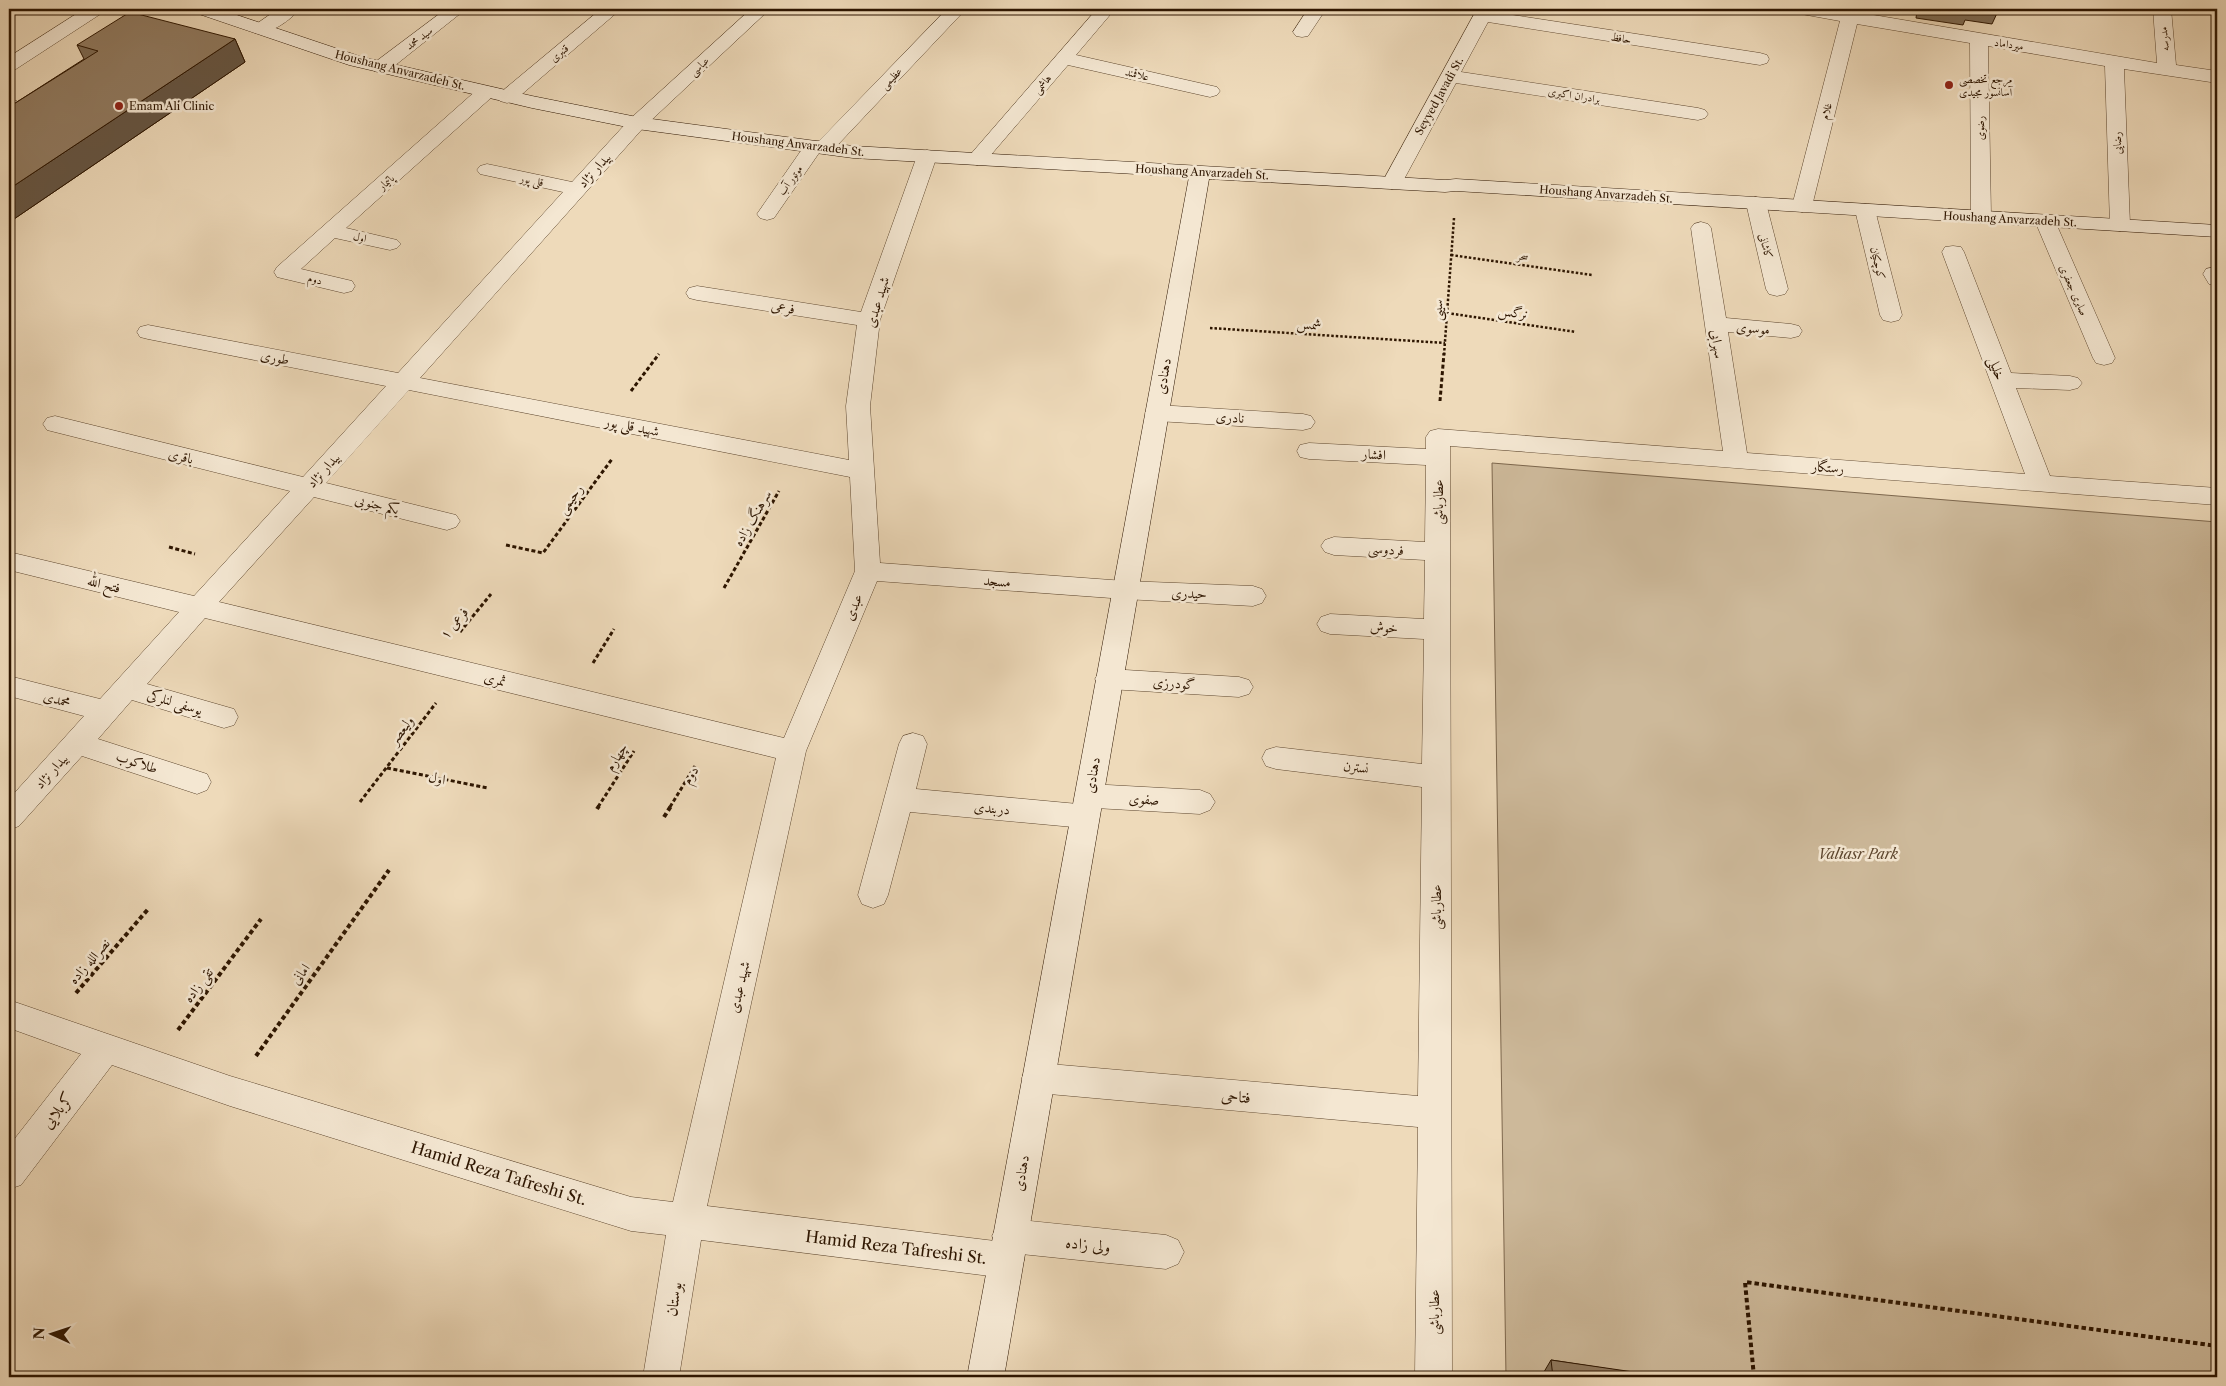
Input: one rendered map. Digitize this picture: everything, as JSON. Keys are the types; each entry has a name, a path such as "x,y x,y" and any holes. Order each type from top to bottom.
{"street":[{"path":"9,65 96,9"},
{"name":"Houshang Anvarzadeh St.","path":"202,9 356,62 507,97 637,123 819,147 927,156 1392,183 1456,185 2217,231"},
{"path":"260,29 290,9"},
{"name":"سید محمد","path":"380,67 457,9"},
{"name":"قنبری","path":"507,97 612,9"},
{"name":"عباسی","path":"637,123 761,9"},
{"name":"عظیمی","path":"819,147 957,9"},
{"name":"هاشمی","path":"977,159 1106,9"},
{"path":"1302,32 1317,9"},
{"name":"میرداماد","path":"1802,9 2114,62 2217,77"},
{"name":"مدرسه","path":"2162,9 2167,70"},
{"name":"حافظ","path":"1484,12 1760,60"},
{"name":"Seyyed Javadi St.","path":"1392,183 1484,12"},
{"name":"غلام","path":"1802,206 1850,16"},
{"name":"رضوی","path":"1979,39 1981,217"},
{"name":"علاقمند","path":"1064,58 1210,91"},
{"name":"رضایی","path":"2114,62 2120,225"},
{"name":"برادران اکبری","path":"1450,76 1698,114"},
{"name":"پاتیمار","path":"285,272 486,92"},
{"name":"بیدار نژاد","path":"9,818 637,123"},
{"name":"موتور آب","path":"767,214 819,147"},
{"name":"شهید عبدی","path":"861,462 858,406 869,320 927,156"},
{"name":"قلی پور","path":"486,170 577,189"},
{"name":"دهنادی","path":"985,1377 1200,172"},
{"name":"کاشانی","path":"1756,203 1777,289"},
{"name":"کوچکیان","path":"1865,210 1891,315"},
{"name":"صابری جعفری","path":"2044,221 2104,358"},
{"name":"سهرابی","path":"1701,228 1736,460"},
{"name":"اول","path":"331,231 390,244"},
{"name":"خلیلی","path":"1953,252 2041,483"},
{"name":"دوم","path":"285,272 344,286"},
{"name":"فرعی","path":"697,293 869,320"},
{"name":"موسوی","path":"1715,324 1791,331"},
{"name":"طوری","path":"148,332 402,382"},
{"path":"2002,380 2070,383"},
{"name":"شهید قلی پور","path":"402,382 798,459 861,462"},
{"name":"نادری","path":"1157,412 1303,422"},
{"name":"باقری","path":"55,424 307,488"},
{"name":"رستگار","path":"1438,447 1736,460 2217,497"},
{"name":"افشار","path":"1310,451 1438,447"},
{"name":"عطارباشی","path":"1433,1377 1438,447"},
{"name":"عبدی","path":"792,752 868,571 861,462"},
{"name":"یکم جنوبی","path":"307,488 447,521"},
{"name":"فردوسی","path":"1334,546 1438,552"},
{"name":"فتح الله","path":"9,561 198,607"},
{"name":"مسجد","path":"868,571 1125,590"},
{"name":"حیدری","path":"1125,590 1253,596"},
{"name":"ثمری","path":"198,607 792,752"},
{"name":"خوش","path":"1330,624 1437,630"},
{"name":"گودرزی","path":"1109,679 1239,687"},
{"name":"محمدی","path":"9,686 105,711"},
{"name":"یوسفی لنلرکی","path":"126,688 224,717"},
{"name":"طلاکوب","path":"77,743 197,782"},
{"path":"873,895 913,744"},
{"name":"شهید عبدی","path":"686,1222 792,752"},
{"name":"نسترن","path":"1276,758 1436,777"},
{"name":"دربندی","path":"899,799 1086,806"},
{"name":"صفوی","path":"1086,806 1200,802"},
{"name":"Hamid Reza Tafreshi St.","path":"9,1014 230,1092 631,1214 686,1222 1008,1248"},
{"name":"کربلایی","path":"9,1173 105,1048"},
{"name":"فتاحی","path":"1038,1078 1435,1114"},
{"name":"بوستان","path":"660,1377 686,1222"},
{"name":"ولی زاده","path":"1008,1248 1166,1252"}],"path":[{"name":"سیبی","path":"1438,447 1456,185"},
{"name":"سحر","path":"1451,255 1592,275"},
{"name":"نرگس","path":"1447,313 1576,332"},
{"name":"شمس","path":"1172,325 1445,343"},
{"path":"608,421 659,354"},
{"name":"رحیمی","path":"506,545 543,552 635,427"},
{"name":"سرهنگ زاده","path":"724,588 798,459"},
{"name":"فرعی ۱","path":"434,664 491,594"},
{"name":"ولیعصر","path":"360,802 460,671"},
{"name":"چهارم","path":"597,809 655,718"},
{"name":"دوم","path":"664,817 715,732"},
{"name":"اول","path":"386,768 488,788"},
{"name":"امانی","path":"230,1092 389,870"},
{"name":"نصرالله زاده","path":"46,1028 149,908"},
{"name":"تقی زاده","path":"153,1065 261,918"},
{"path":"1754,1377 1745,1282 2217,1346"}],"green space":[{"name":"Valiasr Park","path":"1492,463 2217,522 2217,1377 1506,1377"}],"building":[{"path":"130,12 235,39 9,189 9,107 98,51 77,45"},
{"path":"1551,1360 1661,1376 1661,1377 1553,1377"}],"place":[{"name":"مرجع تخصصی آسانسور مجیدی","path":"1949,85"},
{"name":"Emam Ali Clinic","path":"119,106"}]}
